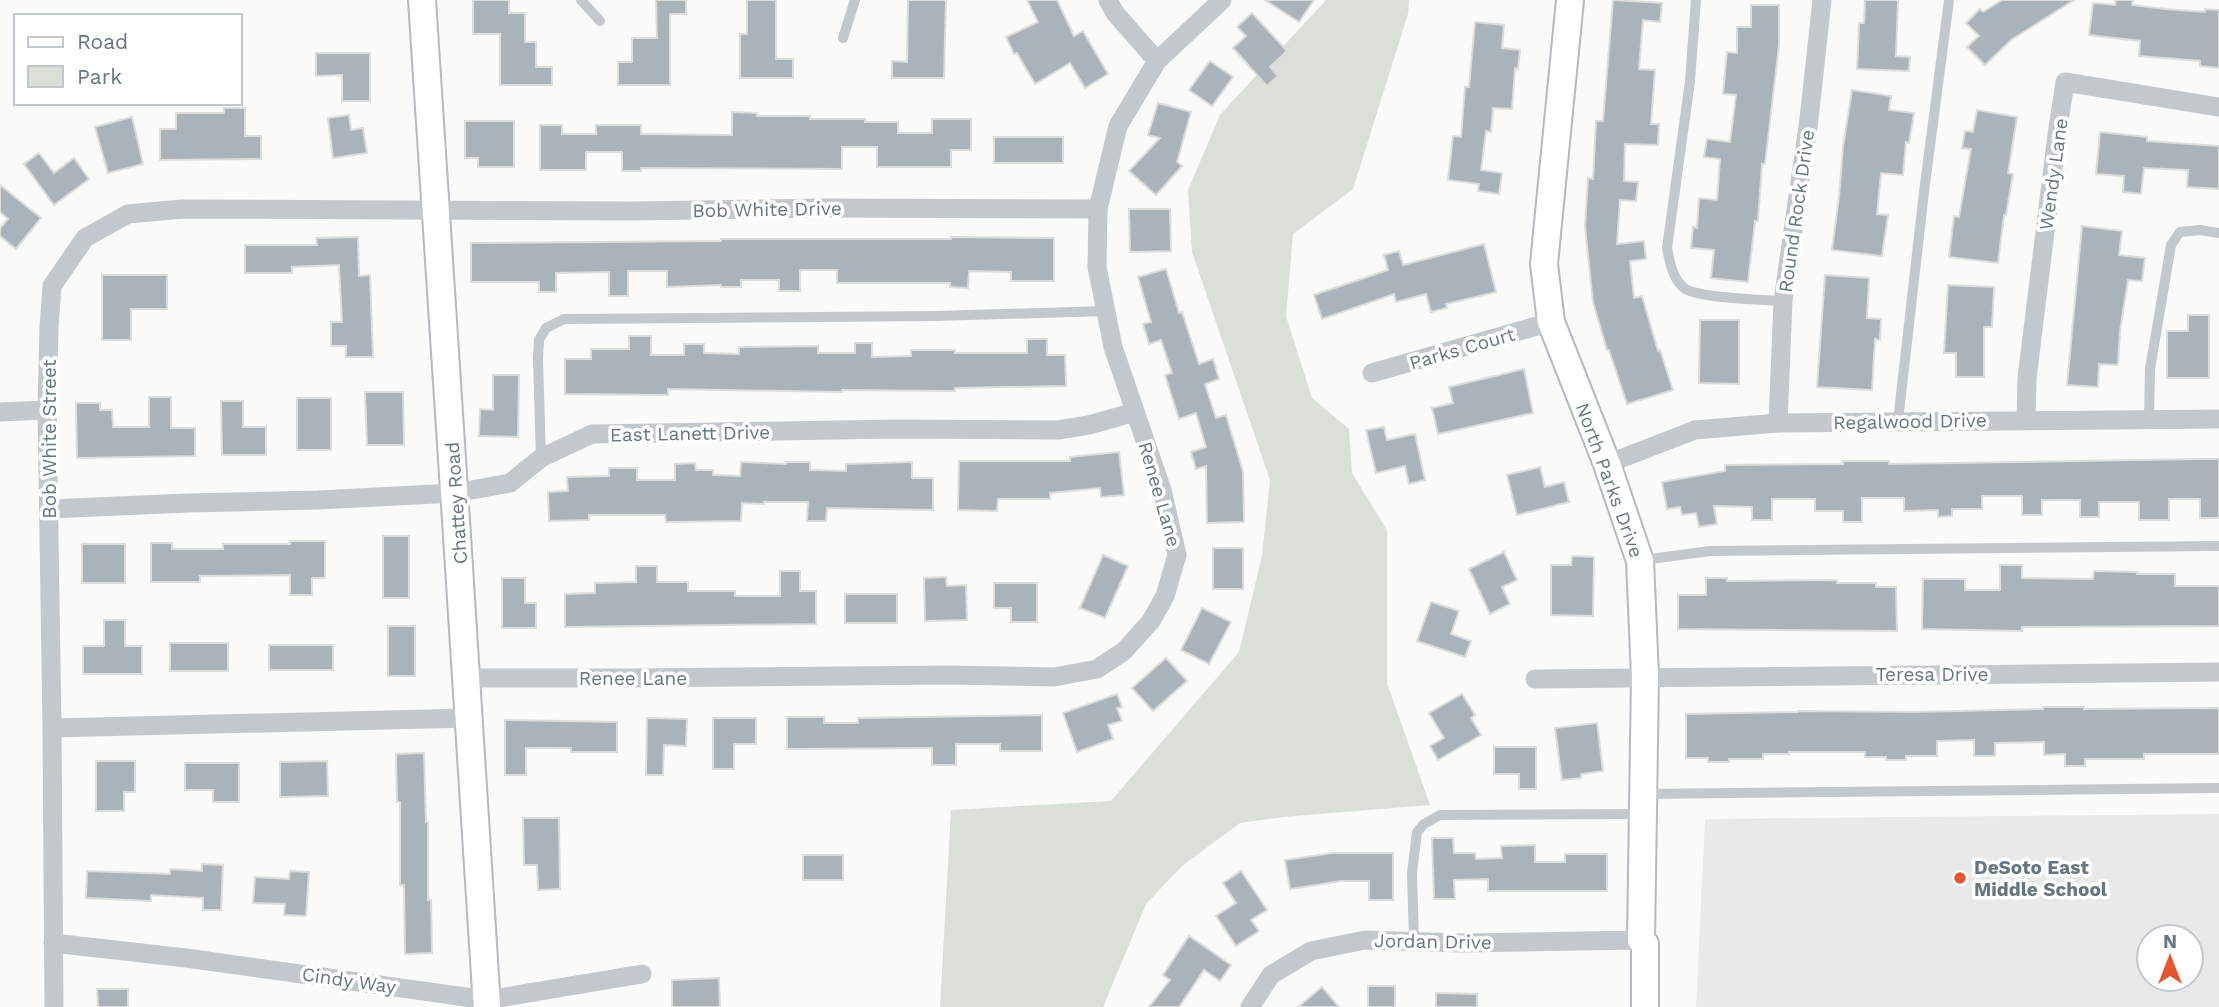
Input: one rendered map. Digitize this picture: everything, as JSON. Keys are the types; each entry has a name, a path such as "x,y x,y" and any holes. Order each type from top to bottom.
{"street":[{"name":"Chattey Road","path":"422,0 468,718 479,843 487,1004"},
{"path":"1108,0 1115,13 1157,61"},
{"name":"Renee Lane","path":"467,678 949,675 1054,677 1097,669 1125,651 1151,621 1165,596 1177,555 1162,490 1113,346 1097,267 1098,209 1118,126 1157,61 1222,0"},
{"name":"North Parks Drive","path":"1570,0 1544,264 1551,322 1607,464 1640,561 1645,676 1642,940 1645,944 1645,1007"},
{"name":"Round Rock Drive","path":"1778,423 1783,302 1809,119 1822,0"},
{"name":"Wendy Lane","path":"2026,420 2028,364 2065,82 2219,107"},
{"name":"Bob White Street","path":"54,1007 47,411 48,327 52,286 85,238 128,214 182,209 436,210"},
{"name":"Bob White Drive","path":"436,210 1098,209"},
{"name":"Parks Court","path":"1372,373 1551,322"},
{"path":"0,412 47,411"},
{"name":"East Lanett Drive","path":"49,509 318,500 455,492 510,483 541,458 592,434 897,429 1058,430 1089,425 1135,412"},
{"name":"Regalwood Drive","path":"1607,464 1695,430 1778,423 2219,419"},
{"name":"Teresa Drive","path":"1535,679 2219,672"},
{"path":"52,728 468,718"},
{"name":"Jordan Drive","path":"1250,1007 1271,975 1311,951 1365,940 1642,940"},
{"name":"Cindy Way","path":"53,943 265,968 487,1004 642,974"}],"lane":[{"path":"581,0 600,21"},
{"path":"843,38 855,0"},
{"path":"1696,0 1690,82 1667,248 1673,274 1685,289 1718,296 1783,302"},
{"path":"1898,421 1948,0"},
{"path":"2149,419 2150,369 2171,245 2179,232 2200,230 2219,233"},
{"path":"541,458 539,340 546,328 564,319 949,316 1106,311"},
{"path":"1640,561 1710,551 2219,546"},
{"path":"1414,942 1412,873 1417,832 1424,824 1440,815 1644,804 2219,788"}],"shaded area":[{"name":"DeSoto East Middle School","path":"2219,814 2219,1007 1696,1007 1705,819"}],"green space":[{"path":"1326,0 1409,0 1408,14 1353,189 1293,234 1286,316 1312,398 1349,429 1352,473 1387,530 1387,683 1430,805 1240,823 1182,866 1146,904 1103,1007 940,1007 951,810 1111,801 1239,652 1262,556 1270,480 1192,252 1188,190 1220,115"}],"building":[{"path":"473,0 509,0 509,13 525,13 525,42 536,42 536,67 552,67 552,85 500,85 500,34 473,34"},
{"path":"656,0 686,0 686,14 670,14 670,85 618,85 618,62 632,62 632,38 657,38"},
{"path":"747,0 776,0 776,59 793,59 793,78 740,78 740,34 747,34"},
{"path":"908,0 946,0 944,78 892,78 892,61 907,62"},
{"path":"1027,0 1057,0 1074,36 1083,31 1108,74 1085,88 1070,63 1035,84 1017,53 1014,54 1006,37 1038,22"},
{"path":"1265,0 1314,0 1299,22"},
{"path":"1613,0 1662,3 1660,22 1643,20 1639,69 1655,70 1651,124 1659,124 1658,145 1625,144 1624,181 1638,182 1636,201 1620,200 1617,244 1644,241 1646,259 1630,261 1634,298 1642,296 1673,390 1627,404 1593,302 1585,226 1588,178 1593,179 1596,121 1603,121"},
{"path":"1865,0 1898,0 1896,56 1910,57 1909,71 1857,69 1859,23 1864,23"},
{"path":"2002,0 2074,0 2011,40 1985,65 1967,47 1979,36 1966,23 1980,9 1983,12"},
{"path":"2116,0 2133,0 2132,5 2165,9 2205,12 2205,9 2219,10 2219,68 2200,66 2200,61 2139,56 2140,41 2089,35 2093,3 2115,5"},
{"path":"1751,5 1779,5 1779,45 1748,282 1711,278 1714,250 1691,248 1693,227 1697,228 1699,198 1717,200 1720,159 1704,157 1707,139 1730,142 1736,95 1723,94 1727,52 1737,53 1737,27 1751,27"},
{"path":"1252,13 1287,51 1270,67 1278,76 1267,86 1233,48 1246,36 1237,27"},
{"path":"1475,22 1504,25 1502,48 1520,50 1518,69 1515,68 1512,109 1493,108 1491,132 1486,131 1481,170 1502,173 1499,194 1478,191 1479,184 1448,180 1453,136 1461,137"},
{"path":"316,53 370,53 370,101 342,101 342,75 316,76"},
{"path":"1210,61 1233,77 1212,106 1189,90"},
{"path":"1852,90 1891,96 1889,110 1914,113 1909,143 1906,142 1903,175 1881,173 1877,214 1888,215 1882,256 1832,250"},
{"path":"1158,103 1191,112 1177,162 1182,166 1156,195 1129,171 1160,138 1148,135"},
{"path":"224,108 245,108 245,136 261,136 261,159 160,160 160,129 176,129 176,113 224,113"},
{"path":"1977,110 2017,117 2008,173 2013,174 1998,263 1949,257 1954,216 1959,217 1971,149 1962,148 1965,131 1973,132"},
{"path":"732,112 757,113 757,116 810,116 810,119 898,122 898,133 932,133 932,119 971,119 971,150 951,150 951,167 877,167 877,147 842,147 842,169 641,168 641,171 622,171 622,152 586,152 586,170 540,170 540,125 562,125 562,134 596,134 596,125 641,125 641,134 732,135"},
{"path":"349,115 351,130 363,128 367,153 333,158 328,118"},
{"path":"132,117 143,164 108,173 95,127"},
{"path":"465,121 514,121 514,167 478,167 478,158 465,158"},
{"path":"2100,132 2147,137 2147,141 2219,146 2219,189 2187,187 2188,170 2144,168 2141,194 2123,192 2124,176 2096,174"},
{"path":"994,137 1063,137 1063,163 994,163"},
{"path":"39,153 54,173 74,158 89,179 54,205 24,164"},
{"path":"0,185 41,218 16,249 0,236 0,228 8,219 0,212"},
{"path":"1129,209 1170,209 1171,251 1130,252"},
{"path":"2082,226 2122,231 2119,255 2145,258 2142,281 2128,280 2118,365 2099,364 2098,387 2067,385"},
{"path":"358,237 359,276 370,275 373,357 346,357 346,346 331,346 331,322 342,322 339,265 292,267 292,273 245,273 245,245 317,245 316,238"},
{"path":"1054,238 1054,281 1011,281 1011,272 969,271 968,288 950,287 950,283 837,283 837,270 800,270 800,291 779,291 779,280 741,280 741,287 667,287 667,271 628,271 628,296 609,296 609,272 556,273 556,292 539,292 539,282 471,282 471,243"},
{"path":"1484,244 1496,292 1446,304 1447,308 1431,312 1426,294 1396,302 1394,294 1322,319 1314,295 1388,270 1384,255 1399,251 1403,265"},
{"path":"1166,269 1179,313 1182,312 1199,364 1213,359 1219,379 1205,384 1216,418 1226,415 1243,472 1244,522 1207,523 1206,466 1196,469 1191,452 1206,447 1196,413 1179,419 1165,375 1172,373 1161,340 1149,344 1143,324 1151,322 1138,277"},
{"path":"102,275 167,275 167,309 131,309 131,340 102,340"},
{"path":"1825,275 1869,278 1867,318 1881,319 1880,340 1875,339 1872,390 1817,387"},
{"path":"1948,285 1994,287 1992,327 1984,327 1984,377 1956,377 1956,353 1944,353"},
{"path":"2188,315 2209,315 2209,378 2167,378 2167,331 2188,331"},
{"path":"1700,320 1739,320 1739,384 1699,383"},
{"path":"629,336 651,336 651,355 684,355 684,344 704,344 704,353 739,354 739,347 818,346 818,353 855,353 855,343 872,343 872,357 911,356 911,350 1027,353 1027,339 1047,339 1047,355 1065,355 1066,386 842,392 668,389 668,395 565,394 565,359 591,359 591,349 629,349"},
{"path":"1524,369 1533,413 1438,434 1432,408 1453,403 1449,387"},
{"path":"493,375 519,375 518,437 479,436 480,409 493,410"},
{"path":"365,392 403,392 404,445 367,445"},
{"path":"149,397 171,397 171,428 195,428 195,456 77,458 76,403 100,403 100,410 112,410 113,427 149,427"},
{"path":"297,398 331,398 331,450 297,450"},
{"path":"221,401 243,401 243,427 266,427 266,455 222,455"},
{"path":"1384,427 1387,440 1415,434 1425,480 1409,484 1405,466 1376,473 1366,430"},
{"path":"1119,452 1124,495 1101,497 1100,488 1050,493 1050,499 998,499 997,511 958,510 959,461 1070,461 1070,457"},
{"path":"2219,459 2219,518 2200,518 2200,499 2169,499 2169,520 2139,520 2139,502 2099,502 2099,517 2080,517 2080,500 2042,500 2042,515 2022,515 2022,496 1982,496 1982,509 1952,509 1952,516 1938,517 1938,510 1904,511 1904,498 1862,498 1862,522 1843,522 1843,511 1815,511 1815,499 1772,499 1772,520 1752,520 1752,507 1714,506 1717,524 1699,527 1696,513 1682,515 1680,507 1667,509 1662,482 1725,471 1725,465 1843,464 1843,461 1889,461 1889,464"},
{"path":"741,462 810,462 810,470 846,471 846,464 912,462 912,478 933,478 933,510 827,508 826,521 807,521 808,502 764,502 742,503 741,521 666,522 665,515 589,515 589,520 549,521 548,492 568,491 567,477 609,476 609,468 637,468 637,480 675,480 675,464 695,463 696,470 713,470 713,475 740,476"},
{"path":"1540,467 1545,487 1564,482 1569,502 1517,515 1507,475"},
{"path":"383,536 409,536 409,598 383,598"},
{"path":"290,541 325,541 325,578 312,578 312,595 290,595 290,575 200,576 200,582 151,582 151,543 172,543 172,549 223,549 223,544 290,544"},
{"path":"82,544 125,544 125,583 82,583"},
{"path":"1213,548 1243,548 1243,589 1213,589"},
{"path":"1504,552 1517,580 1502,587 1510,604 1490,614 1469,569"},
{"path":"1103,555 1128,566 1105,618 1080,608"},
{"path":"1572,556 1594,557 1593,616 1551,615 1551,565 1571,565"},
{"path":"2000,565 2022,565 2022,578 2093,579 2094,571 2138,572 2137,574 2175,574 2175,586 2219,586 2219,626 2022,627 2022,631 1922,629 1923,579 1965,579 1965,590 2000,590"},
{"path":"636,566 657,566 657,582 688,582 688,591 735,591 735,596 780,596 780,571 800,571 800,591 816,591 816,624 565,627 565,594 595,593 595,583 636,582"},
{"path":"946,577 947,586 966,585 967,620 925,621 924,578"},
{"path":"502,578 525,578 525,603 536,603 536,628 502,628"},
{"path":"1706,578 1727,578 1727,581 1837,580 1837,583 1876,583 1876,587 1896,587 1897,631 1678,629 1678,595 1706,595"},
{"path":"994,583 1037,583 1037,622 1011,622 1011,608 994,608"},
{"path":"845,594 897,594 897,623 845,623"},
{"path":"1431,602 1459,611 1451,634 1471,641 1465,657 1417,641"},
{"path":"1202,608 1231,622 1209,664 1181,650"},
{"path":"104,620 125,620 125,646 142,646 142,674 83,674 83,646 104,646"},
{"path":"388,626 415,626 415,676 388,676"},
{"path":"170,643 228,643 228,671 170,671"},
{"path":"269,645 333,645 333,670 269,670"},
{"path":"1166,658 1187,681 1153,711 1132,688"},
{"path":"1117,694 1122,707 1117,708 1122,721 1108,725 1113,739 1077,752 1063,713"},
{"path":"1462,694 1475,715 1471,718 1481,735 1438,760 1430,746 1444,738 1429,713"},
{"path":"2043,707 2219,708 2219,754 2144,754 2144,759 2085,759 2085,766 2065,766 2065,754 2044,755 2044,742 1995,743 1995,756 1974,756 1974,740 1937,741 1937,756 1906,756 1906,760 1865,757 1865,752 1789,752 1763,754 1763,759 1729,759 1729,762 1686,758 1686,714 1915,712"},
{"path":"1042,715 1042,751 1000,751 1000,744 956,744 956,765 932,765 932,748 787,749 787,717 824,717 824,723 858,723 858,718"},
{"path":"647,718 687,719 686,746 664,745 663,775 646,775"},
{"path":"713,718 756,718 756,744 734,744 734,769 713,769"},
{"path":"505,720 617,722 617,752 526,748 526,775 505,775"},
{"path":"1597,723 1603,771 1581,774 1581,778 1562,780 1555,728"},
{"path":"1494,747 1536,747 1536,789 1519,789 1519,774 1494,774"},
{"path":"424,753 432,953 405,954 404,885 400,885 400,802 397,802 396,754"},
{"path":"96,761 135,761 135,792 124,792 124,811 96,811"},
{"path":"327,761 328,796 280,797 280,762"},
{"path":"185,763 239,763 239,802 213,802 213,790 185,790"},
{"path":"523,818 559,818 560,889 538,890 537,865 524,865"},
{"path":"1432,838 1453,838 1454,853 1475,853 1476,859 1502,858 1501,846 1535,845 1535,862 1565,862 1565,854 1607,854 1607,891 1488,891 1488,879 1454,880 1455,899 1434,899"},
{"path":"1333,853 1393,853 1393,900 1369,900 1369,881 1341,881 1290,889 1285,860"},
{"path":"803,855 843,855 843,880 803,880"},
{"path":"202,864 223,865 221,910 203,910 203,898 151,895 151,901 86,898 87,871 170,874 170,869 202,871"},
{"path":"290,871 309,872 306,916 284,915 285,904 253,903 255,877 289,879"},
{"path":"1241,871 1267,910 1251,920 1259,931 1236,946 1216,916 1236,903 1223,883"},
{"path":"1189,936 1231,965 1220,981 1204,970 1179,1007 1149,1007 1170,980 1163,975"},
{"path":"719,978 720,1007 672,1007 672,980"},
{"path":"1368,986 1395,986 1395,1007 1368,1007"},
{"path":"1322,987 1339,1007 1298,1007"},
{"path":"97,989 128,989 128,1007 98,1007"},
{"path":"1436,993 1477,994 1477,1007 1436,1007"}],"place":[{"name":"DeSoto East Middle School","path":"1960,878"}]}
